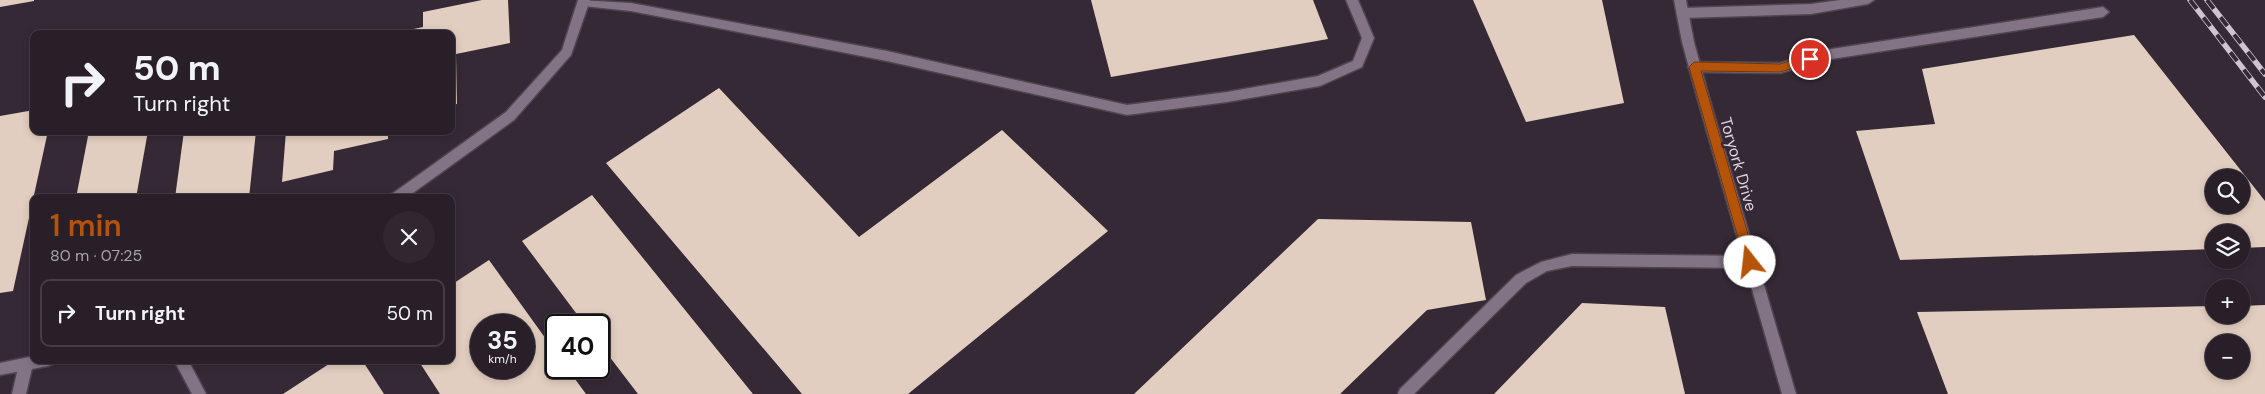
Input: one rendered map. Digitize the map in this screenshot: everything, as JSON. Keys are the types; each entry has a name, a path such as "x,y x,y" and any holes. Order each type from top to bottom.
{"street":[{"path":"402,194 510,116 567,52 584,1 631,7 868,53 1127,110 1227,97 1320,81 1358,64 1368,38 1352,0"},
{"name":"Toryork Drive","path":"1680,0 1694,67 1789,394"},
{"path":"1684,13 1811,9 1868,0"},
{"path":"1694,67 1780,68 1826,55 2103,12"},
{"path":"1405,394 1521,279 1536,269 1572,260 1750,262"},
{"path":"0,369 30,363"},
{"path":"19,394 26,364"},
{"path":"183,364 199,394"}],"building":[{"path":"0,0 34,0 34,1 0,7"},
{"path":"482,0 508,0 510,43 456,54 457,104 455,104 455,30 409,30 423,27 423,12"},
{"path":"1091,0 1313,0 1328,39 1111,77"},
{"path":"1473,0 1602,0 1624,103 1526,122"},
{"path":"2134,35 2240,169 2205,169 2205,214 2250,214 2250,182 2265,201 2265,247 2250,248 2250,224 2205,224 2205,249 1900,260 1856,131 1935,124 1922,69"},
{"path":"719,88 859,237 1002,130 1108,231 908,394 802,394 606,163"},
{"path":"30,111 30,135 47,135 34,194 30,194 30,213 13,291 0,293 0,116"},
{"path":"88,135 147,135 137,194 77,194"},
{"path":"183,135 256,135 249,194 176,194"},
{"path":"286,135 388,135 388,139 334,151 333,170 282,182"},
{"path":"592,195 753,394 638,394 610,357 610,314 577,314 522,241"},
{"path":"1318,219 1471,222 1486,300 1427,310 1340,394 1134,394"},
{"path":"489,260 528,314 470,314 470,379 535,379 535,324 545,338 545,379 575,379 586,394 440,394 421,364 455,364 455,282"},
{"path":"1582,303 1665,307 1685,394 1494,394"},
{"path":"2265,305 2265,394 1948,394 1917,312 2205,306 2205,324 2250,324 2250,306"},
{"path":"329,364 365,364 384,394 283,394"}],"railway":[{"path":"2190,0 2265,97"},
{"path":"2207,0 2265,74"}],"route":[{"path":"1750,262 1694,67 1780,68 1810,59"}]}
